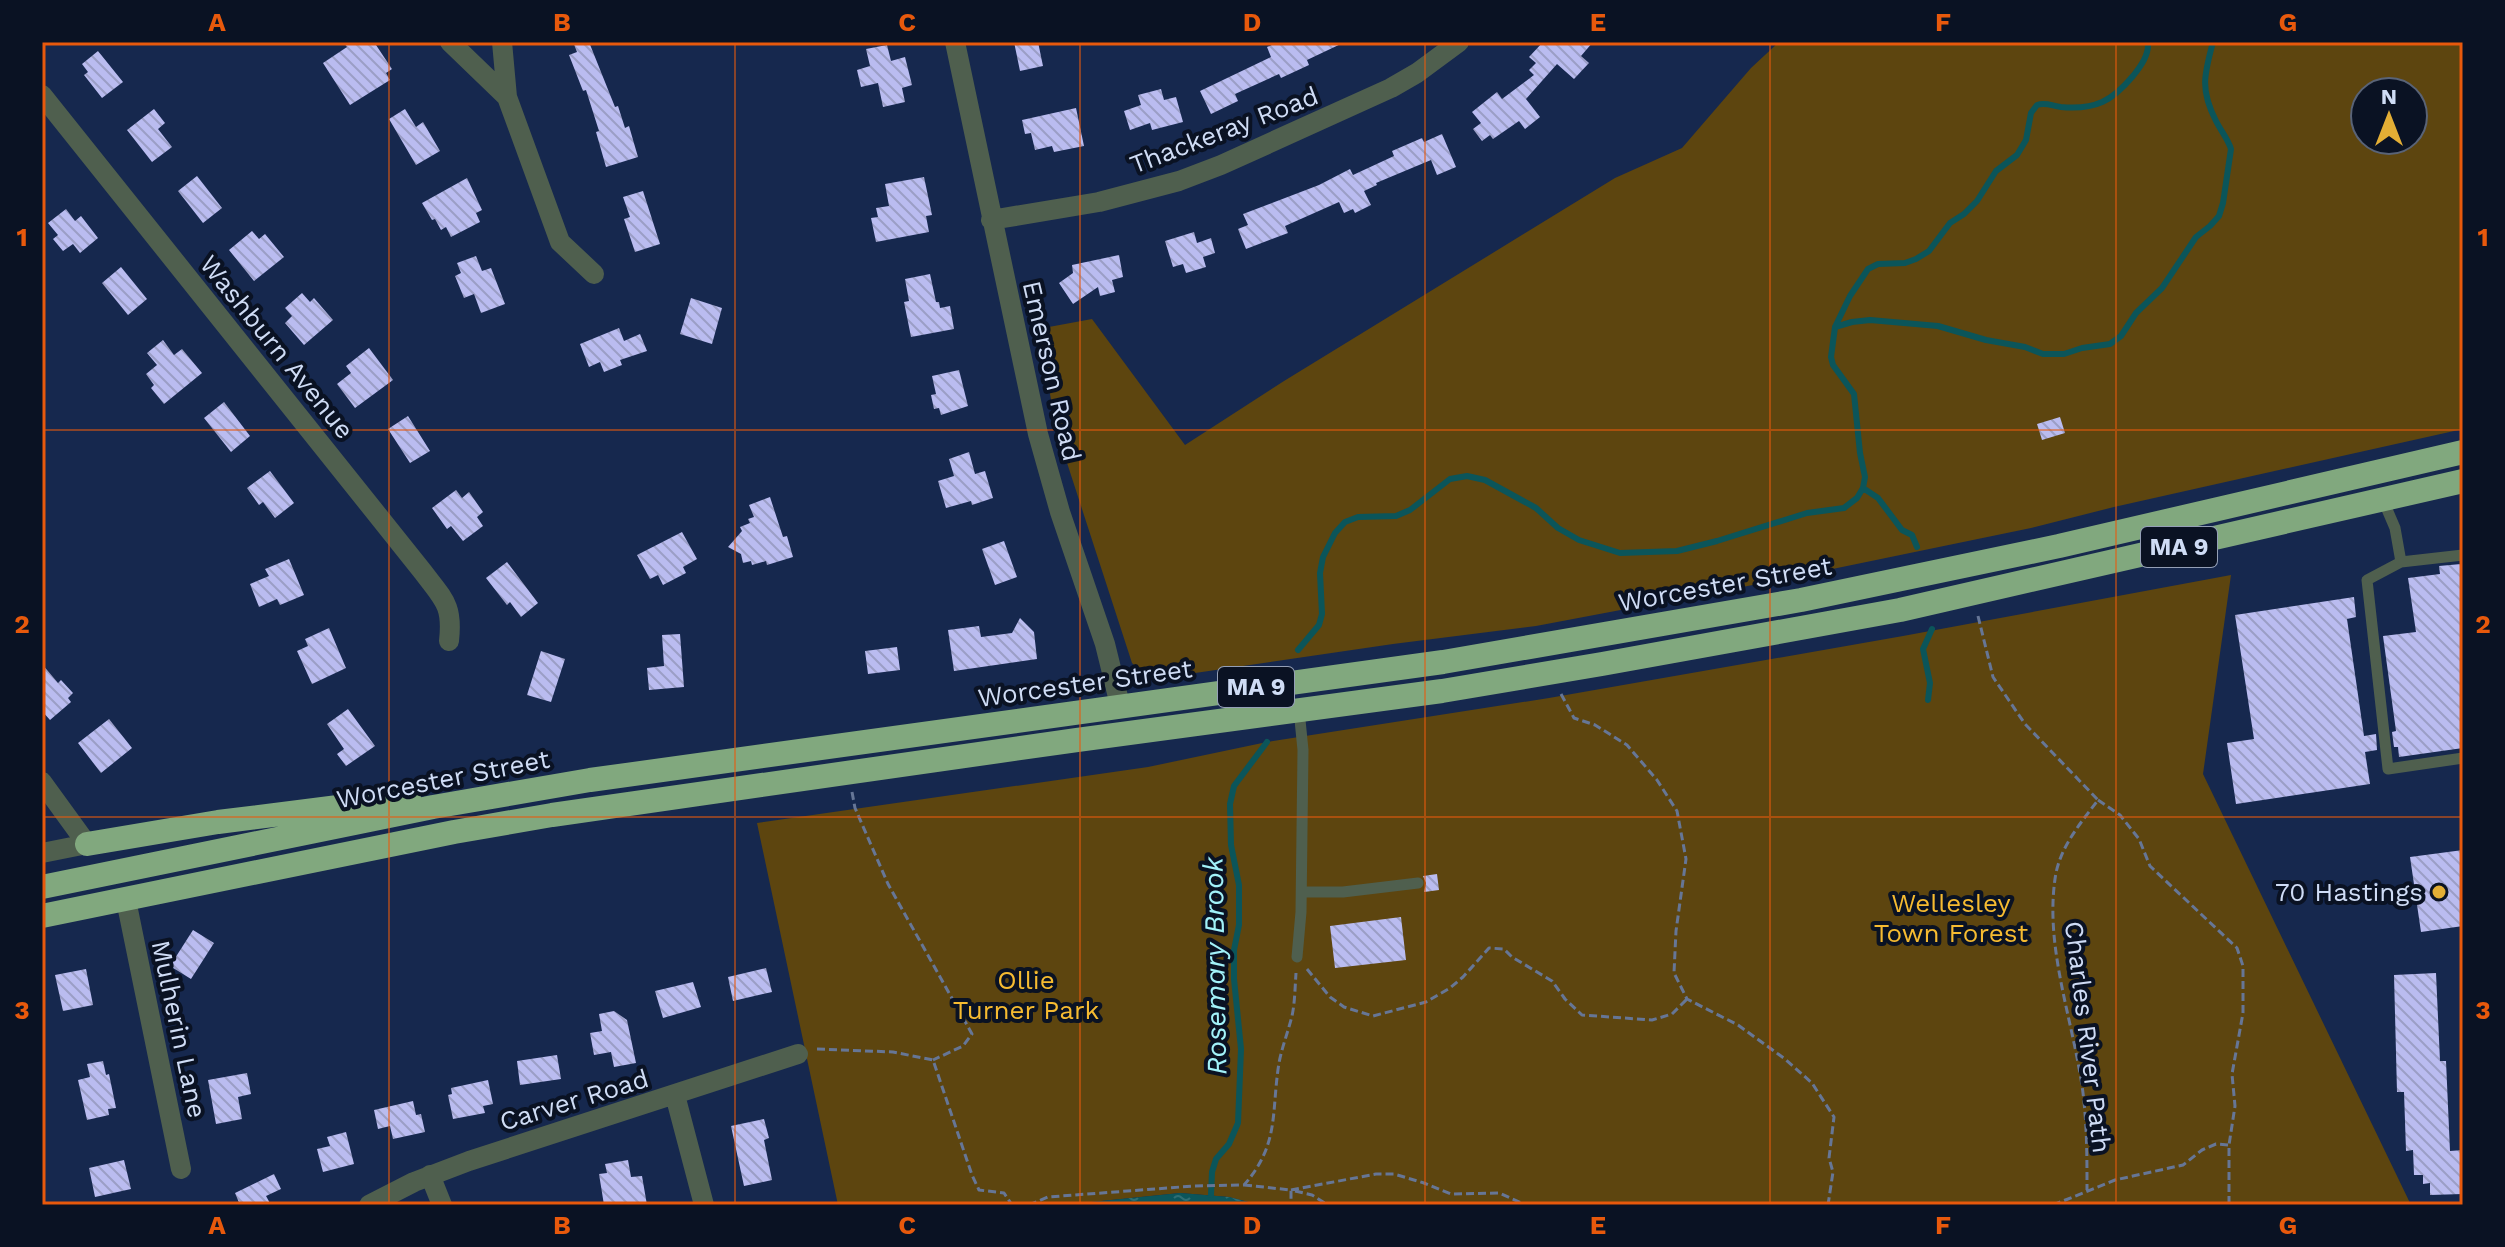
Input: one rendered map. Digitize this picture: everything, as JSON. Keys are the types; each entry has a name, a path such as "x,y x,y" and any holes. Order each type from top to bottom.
{"highway":[{"name":"Worcester Street","path":"42,887 412,812 590,780 1465,659 1812,598 2059,546 2463,452"},
{"name":"Worcester Street","path":"42,916 485,826 850,772 1430,693 1550,673 1900,610 2463,481"},
{"path":"2383,499 2463,499"},
{"path":"87,844 364,803 590,780"}],"street":[{"path":"450,42 507,97"},
{"path":"502,42 507,97 560,242 594,274"},
{"name":"Emerson Road","path":"955,42 1041,446 1105,644 1120,705"},
{"name":"Thackeray Road","path":"991,220 1108,200 1200,173 1391,88 1459,42"},
{"name":"Washburn Avenue","path":"42,95 423,572 447,606 451,620 449,641"},
{"path":"42,782 87,844 42,853"},
{"name":"Mulherin Lane","path":"126,900 181,1169"},
{"name":"Carver Road","path":"369,1205 430,1175 798,1054"},
{"path":"675,1095 704,1205"},
{"path":"430,1175 442,1205"}],"lane":[{"path":"2383,499 2395,528 2401,562"},
{"path":"2463,555 2401,562 2367,580 2388,769 2463,758"},
{"path":"1297,957 1302,892 1303,750 1299,710"},
{"path":"1302,892 1343,892 1418,883"}],"path":[{"path":"1978,616 1993,677 2025,724 2098,800 2120,815 2139,839 2150,866 2237,948 2243,966 2243,1013 2232,1074 2235,1106 2229,1145 2229,1205"},
{"path":"1550,673 1574,718 1595,725 1627,745 1657,780 1677,811 1686,859 1676,931 1674,973 1687,999 1738,1025 1812,1083 1834,1117 1829,1158 1833,1172 1828,1205"},
{"path":"798,1054 813,1049 838,1049 893,1052 933,1060 963,1046 972,1034 888,884 855,808 850,772"},
{"name":"Charles River Path","path":"2053,1205 2087,1190 2087,1122 2058,960 2054,918 2055,878 2066,844 2098,800"},
{"path":"1297,957 1330,997 1344,1007 1373,1016 1426,1002 1450,988 1489,948 1504,949 1552,981 1582,1015 1652,1020 1672,1014 1687,999"},
{"path":"1244,1185 1257,1170 1268,1147 1279,1065 1292,1015 1297,957"},
{"path":"933,1060 979,1190 1004,1193 1012,1205"},
{"path":"2087,1190 2115,1180 2183,1165 2202,1150 2216,1144 2229,1145"},
{"path":"1029,1205 1048,1197 1194,1186 1244,1185 1291,1190 1376,1174 1394,1174 1451,1194 1499,1193 1526,1205"},
{"path":"1291,1190 1291,1205"},
{"path":"1291,1190 1312,1195 1328,1205"}],"green space":[{"path":"1779,42 2463,42 2463,429 2031,528 1536,626 1161,678 1142,673 1132,663 1057,432 1038,329 1092,319 1185,445 1615,178 1682,148 1751,68"},
{"name":"Wellesley Town Forest","path":"2231,575 2203,774 2411,1205 1260,1205 1229,1197 1180,1193 1062,1205 838,1205 757,823 1148,767 1267,742 1549,698"}],"water":[{"path":"1180,1193 1229,1197 1260,1205 1062,1205"}],"building":[{"path":"343,42 374,42 392,69 386,73 390,80 350,105 323,63 347,47"},
{"path":"573,42 589,42 625,128 629,126 638,157 606,167 586,90 583,91 569,55 577,52"},
{"path":"1014,42 1038,42 1043,66 1020,71"},
{"path":"1279,42 1345,42 1307,60 1309,65 1281,78 1279,74 1235,94 1238,101 1211,114 1200,91 1271,57 1267,47"},
{"path":"1543,42 1593,42 1581,56 1589,63 1574,79 1557,64 1526,99 1540,117 1525,129 1519,121 1493,139 1490,135 1482,141 1473,129 1481,123 1472,112 1497,92 1502,99 1534,75 1529,70 1536,63 1529,57"},
{"path":"887,45 891,61 905,57 912,85 902,88 905,102 883,107 878,83 861,87 857,70 870,66 866,49"},
{"path":"98,51 123,82 102,98 84,75 88,72 82,64"},
{"path":"1161,89 1164,100 1176,97 1183,122 1152,130 1150,123 1130,130 1124,111 1141,105 1138,95"},
{"path":"1076,108 1084,146 1054,152 1052,146 1035,150 1031,133 1025,134 1022,120"},
{"path":"154,109 165,123 158,129 172,147 152,162 127,130"},
{"path":"405,109 416,127 423,122 440,151 416,165 389,119"},
{"path":"1442,134 1456,167 1437,175 1431,160 1364,191 1371,205 1355,213 1353,209 1344,213 1339,202 1285,226 1288,233 1246,249 1238,229 1248,225 1243,214 1319,185 1350,169 1353,175 1394,156 1392,151 1422,138 1424,142"},
{"path":"197,176 222,208 203,223 178,191"},
{"path":"924,177 932,215 926,216 929,232 876,242 871,218 878,217 876,208 889,206 885,184"},
{"path":"467,178 482,210 476,213 480,222 451,237 446,227 441,230 435,219 432,220 422,203"},
{"path":"643,191 660,244 635,252 624,219 630,217 623,197"},
{"path":"66,209 75,221 81,216 98,238 80,253 73,244 63,251 53,239 58,235 48,223"},
{"path":"252,231 259,239 265,234 284,257 254,281 229,250"},
{"path":"1194,232 1197,243 1211,238 1215,253 1203,257 1206,267 1186,273 1183,264 1173,267 1165,241"},
{"path":"1119,255 1123,277 1112,280 1115,292 1100,296 1098,287 1073,304 1059,283 1073,273 1072,265"},
{"path":"476,256 482,271 491,268 505,304 481,313 474,294 464,298 455,276 461,273 457,263"},
{"path":"121,267 147,299 128,315 102,283"},
{"path":"930,274 936,302 939,302 940,308 950,306 954,329 911,337 904,302 909,301 905,279"},
{"path":"302,293 310,302 314,298 333,320 304,345 285,323 292,316 285,308"},
{"path":"691,298 722,308 712,344 680,334"},
{"path":"619,328 624,341 640,334 647,351 620,360 622,365 604,372 600,362 589,367 580,344"},
{"path":"163,340 174,355 182,349 202,373 164,404 151,388 154,385 146,374 157,365 147,353"},
{"path":"369,348 393,380 355,408 337,384 351,373 346,366"},
{"path":"959,370 968,406 941,415 939,408 934,409 931,395 936,394 932,376"},
{"path":"224,402 250,436 231,452 204,418"},
{"path":"408,416 430,451 410,463 388,429"},
{"path":"2060,417 2065,433 2042,440 2037,424"},
{"path":"969,452 975,474 985,471 993,498 972,505 971,501 946,508 938,481 954,476 949,459"},
{"path":"270,471 294,503 275,518 263,502 259,505 247,488"},
{"path":"456,490 462,498 469,492 483,512 477,517 483,526 463,541 451,526 447,529 432,508"},
{"path":"770,497 793,557 767,565 766,561 752,565 751,561 743,563 741,554 728,547 742,531 740,527 750,523 748,519 754,517 749,505"},
{"path":"682,532 697,559 683,567 686,573 663,585 658,575 650,579 637,555"},
{"path":"1004,541 1017,577 995,585 982,549"},
{"path":"289,559 304,595 280,605 277,599 259,607 250,584 269,576 265,569"},
{"path":"507,562 538,603 521,617 510,602 507,605 486,578"},
{"path":"2461,564 2463,748 2399,757 2392,732 2396,731 2383,636 2416,632 2408,578 2440,574 2439,566"},
{"path":"2354,597 2356,617 2347,619 2364,736 2376,734 2377,750 2365,752 2370,784 2236,804 2227,743 2254,739 2235,615"},
{"path":"1020,618 1034,632 1037,659 954,671 948,630 979,626 981,637 1012,633"},
{"path":"329,628 346,668 312,684 297,651 308,646 305,639"},
{"path":"680,634 684,687 649,690 647,668 664,666 662,635"},
{"path":"897,647 900,670 868,674 865,651"},
{"path":"541,651 565,659 551,702 527,695"},
{"path":"42,664 58,683 61,680 73,693 68,698 71,702 50,720 42,711"},
{"path":"348,709 375,746 346,766 337,754 344,749 327,724"},
{"path":"109,719 132,748 101,773 78,743"},
{"name":"70 Hastings","path":"2463,850 2463,926 2421,932 2410,857"},
{"path":"1437,874 1439,890 1424,892 1426,883 1423,876"},
{"path":"1401,917 1406,960 1335,968 1330,926"},
{"path":"193,930 214,943 191,979 170,966"},
{"path":"766,968 772,992 733,1001 728,977"},
{"path":"86,969 93,1005 63,1011 55,975"},
{"path":"2436,973 2440,1061 2446,1061 2450,1151 2463,1150 2463,1194 2430,1195 2430,1183 2423,1184 2423,1175 2414,1175 2413,1150 2406,1151 2404,1092 2397,1092 2394,975"},
{"path":"693,982 701,1007 663,1018 655,991"},
{"path":"614,1011 627,1020 636,1063 614,1067 611,1052 594,1055 590,1033 602,1031 599,1014"},
{"path":"557,1055 561,1079 520,1085 517,1061"},
{"path":"103,1061 116,1108 108,1109 109,1115 87,1120 78,1080 90,1077 87,1064"},
{"path":"247,1073 251,1094 238,1097 242,1119 216,1124 208,1080"},
{"path":"488,1080 493,1104 483,1106 485,1113 453,1119 448,1095 452,1094 451,1088"},
{"path":"413,1101 416,1115 421,1114 425,1132 393,1139 390,1126 378,1129 374,1110"},
{"path":"764,1119 769,1138 764,1140 772,1180 744,1186 731,1126"},
{"path":"346,1132 354,1164 323,1172 317,1149 330,1146 327,1137"},
{"path":"124,1160 131,1189 95,1197 89,1168"},
{"path":"628,1160 631,1177 642,1176 647,1205 604,1205 599,1174 607,1173 605,1164"},
{"path":"274,1174 281,1189 266,1196 271,1205 240,1205 235,1193"}],"waterway":[{"name":"Rosemary Brook","path":"1298,650 1319,625 1322,614 1320,573 1323,557 1335,533 1345,522 1358,517 1396,516 1410,510 1450,479 1467,476 1485,480 1536,508 1558,528 1579,540 1620,553 1677,551 1807,513 1844,508 1857,498 1865,477 1854,394 1833,365 1831,357 1835,327 1850,296 1868,269 1878,264 1905,263 1929,251 1950,223 1977,201 1996,171 2017,155 2026,140 2031,113 2037,105 2084,107 2110,98 2139,68 2146,56 2148,42"},
{"name":"Rosemary Brook","path":"1835,327 1870,320 1938,326 2043,354 2064,354 2110,344 2121,336 2136,313 2162,288 2196,237 2219,216 2231,149 2211,110 2206,91 2206,73 2213,42"},
{"path":"1863,488 1878,498 1902,530 1912,535 1917,547"},
{"path":"1928,700 1930,683 1923,649 1932,629"},
{"name":"Rosemary Brook","path":"1211,1195 1216,1159 1229,1144 1238,1123 1241,1049 1234,950 1239,925 1239,885 1231,845 1230,804 1234,786 1267,742"}],"place":[{"name":"70 Hastings","path":"2439,892"}],"park label":[{"name":"Ollie Turner Park","path":"1026,995"}]}
